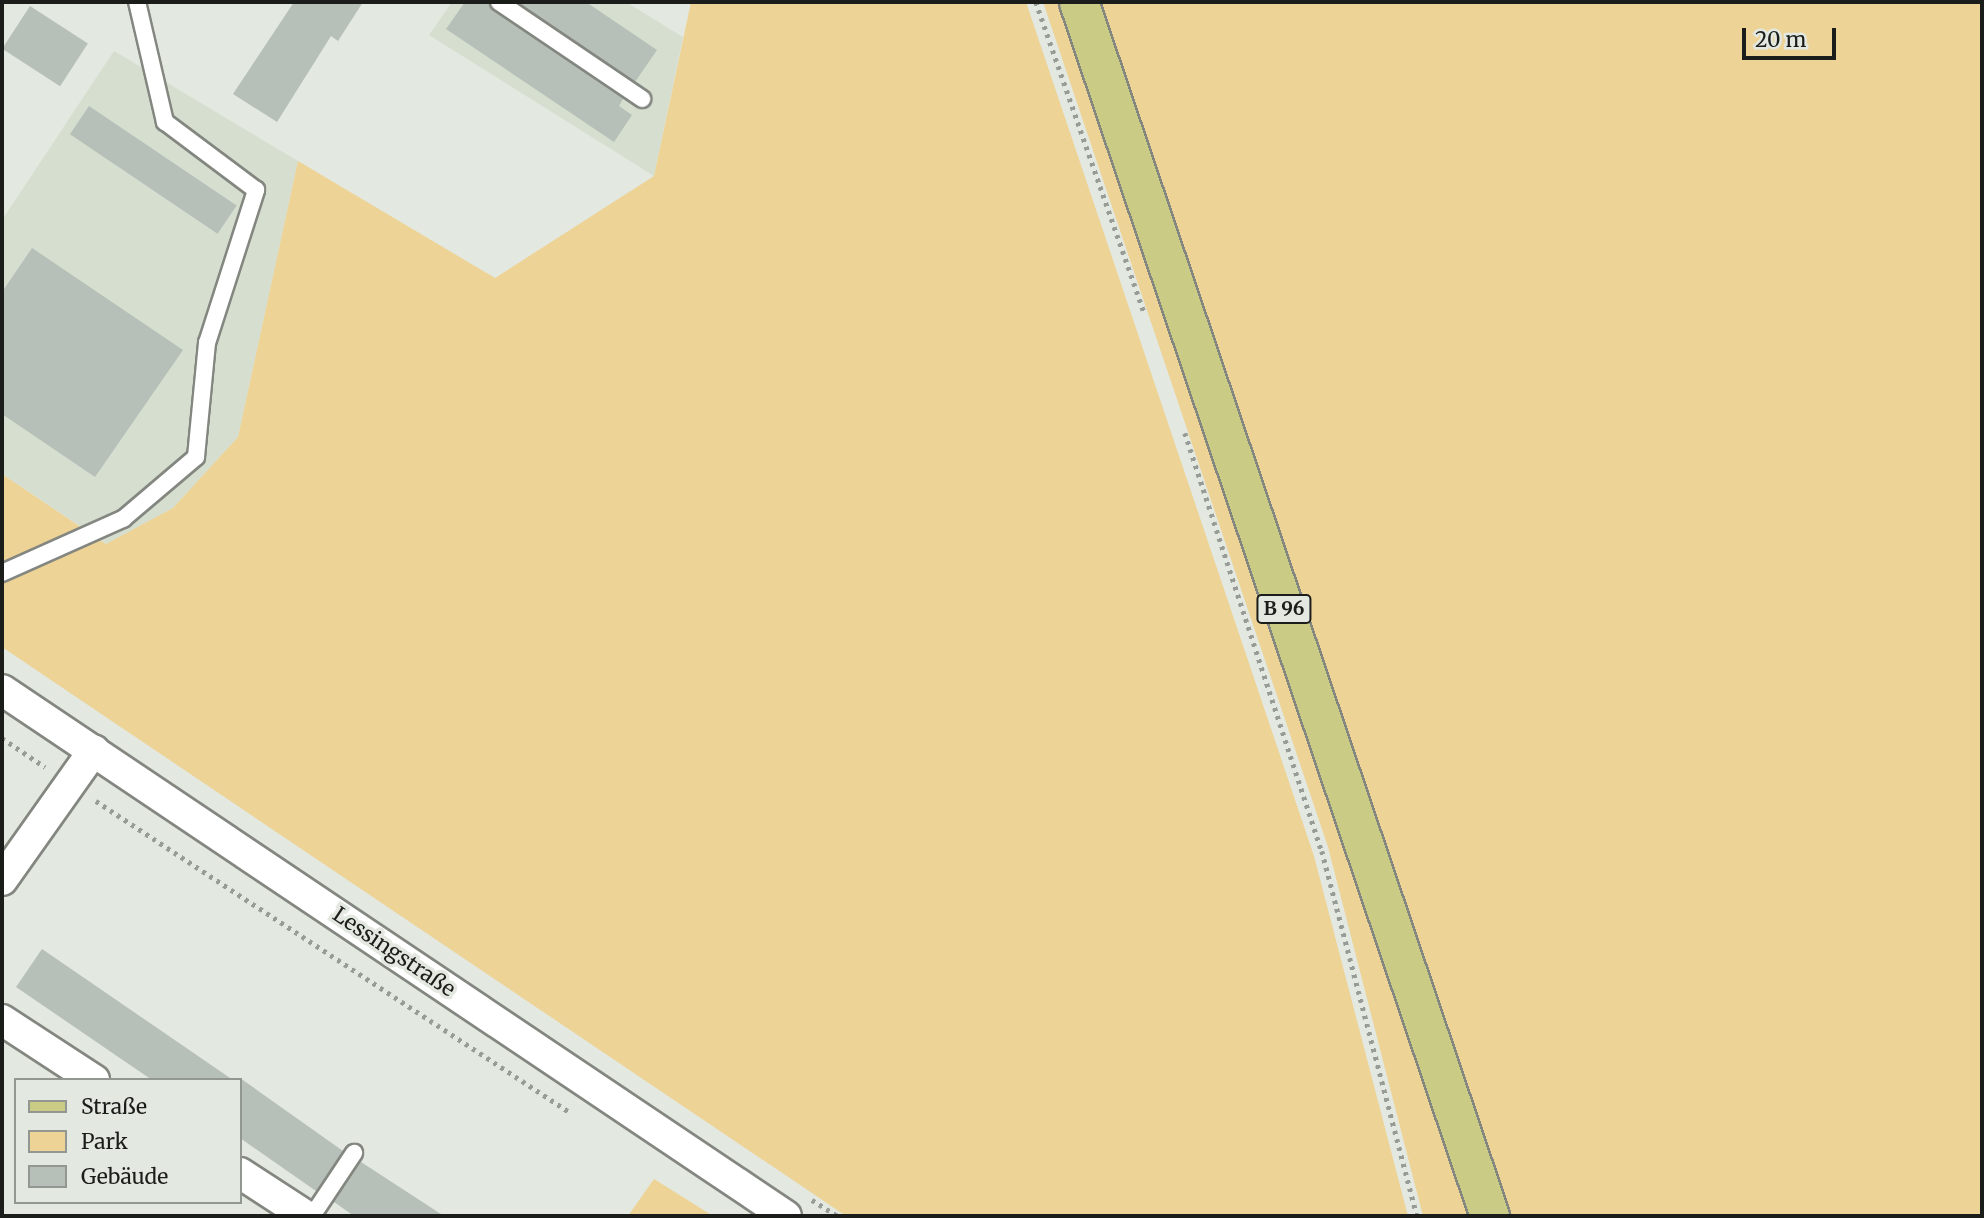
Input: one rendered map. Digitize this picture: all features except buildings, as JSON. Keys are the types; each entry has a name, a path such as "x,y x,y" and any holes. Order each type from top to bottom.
{"main road":[{"name":"B 96","path":"1079,2 1490,1216"}],"street":[{"name":"Lessingstraße","path":"2,690 786,1216"},
{"path":"2,880 94,750"},
{"path":"2,1020 91,1078"},
{"path":"242,1175 268,1203 309,1216"}],"lane":[{"path":"2,573 123,519 196,457 207,343 256,190 165,122 136,2"},
{"path":"499,2 642,99"},
{"path":"309,1216 354,1153"}],"path":[{"path":"1036,2 1147,323"},
{"path":"1182,425 1325,863 1417,1216"},
{"path":"2,738 579,1118"}],"shaded area":[{"path":"452,2 626,2 683,37 654,176 429,35"},
{"path":"114,51 298,161 238,437 173,508 107,544 2,474 2,220"}],"green space":[{"path":"691,2 1026,2 1314,856 1408,1216 846,1216 2,647 2,474 106,544 173,508 238,437 298,161 495,278 654,176"},
{"path":"1043,2 1062,2 1471,1216 1423,1216 1328,847"},
{"path":"1098,2 1982,2 1982,1216 1511,1216"},
{"path":"654,1179 713,1216 628,1216"}]}
